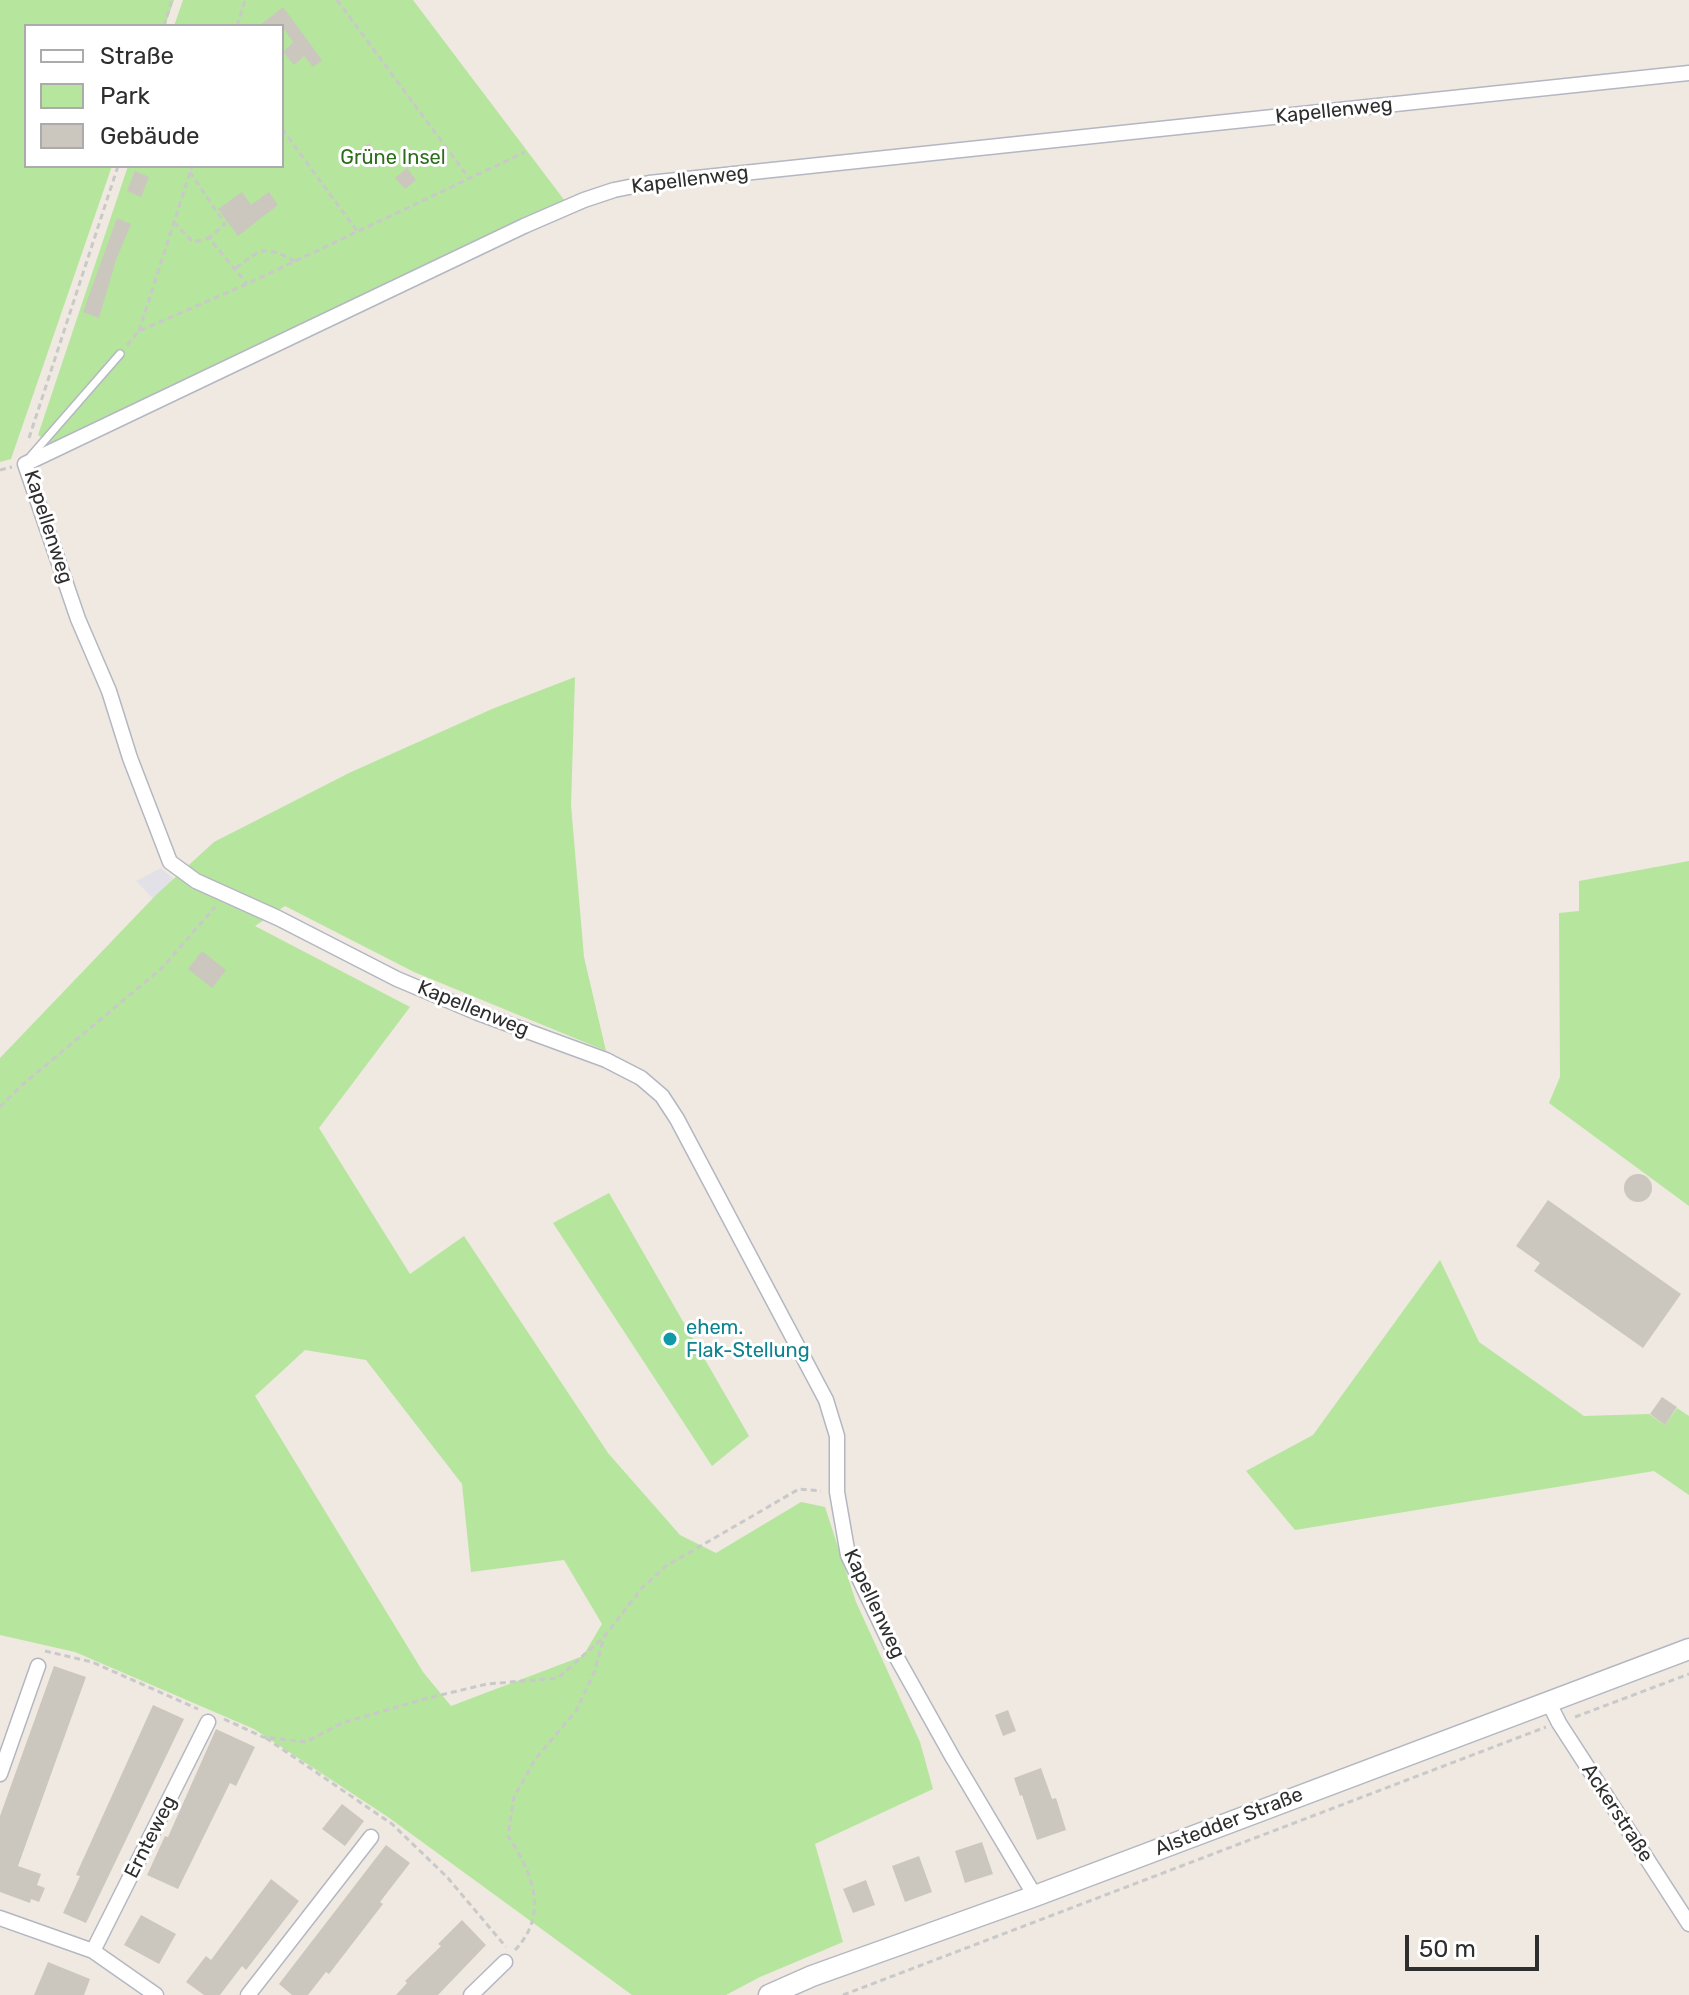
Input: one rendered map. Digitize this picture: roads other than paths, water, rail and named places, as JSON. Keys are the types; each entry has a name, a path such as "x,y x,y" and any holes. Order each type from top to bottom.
{"street":[{"name":"Kapellenweg","path":"1035,1896 953,1758 871,1605 848,1555 837,1492 837,1436 826,1400 662,1096 641,1078 606,1060 478,1013 397,979 278,918 196,881 170,862 130,758 109,691 78,619 25,464 524,226 614,190 649,183 1689,73"},
{"name":"Alstedder Straße","path":"769,1995 812,1976 1035,1896 1689,1649"},
{"path":"0,1774 38,1666"},
{"name":"Ackerstraße","path":"1548,1701 1559,1723 1689,1924"},
{"name":"Ernteweg","path":"93,1951 210,1717"},
{"path":"248,1995 371,1837"},
{"path":"0,1918 93,1951 156,1995"},
{"path":"471,1995 505,1962"}],"lane":[{"path":"25,464 120,354"}],"place":[{"name":"ehem. Flak-Stellung","path":"670,1339"}],"park label":[{"name":"Grüne Insel","path":"393,158"}]}
